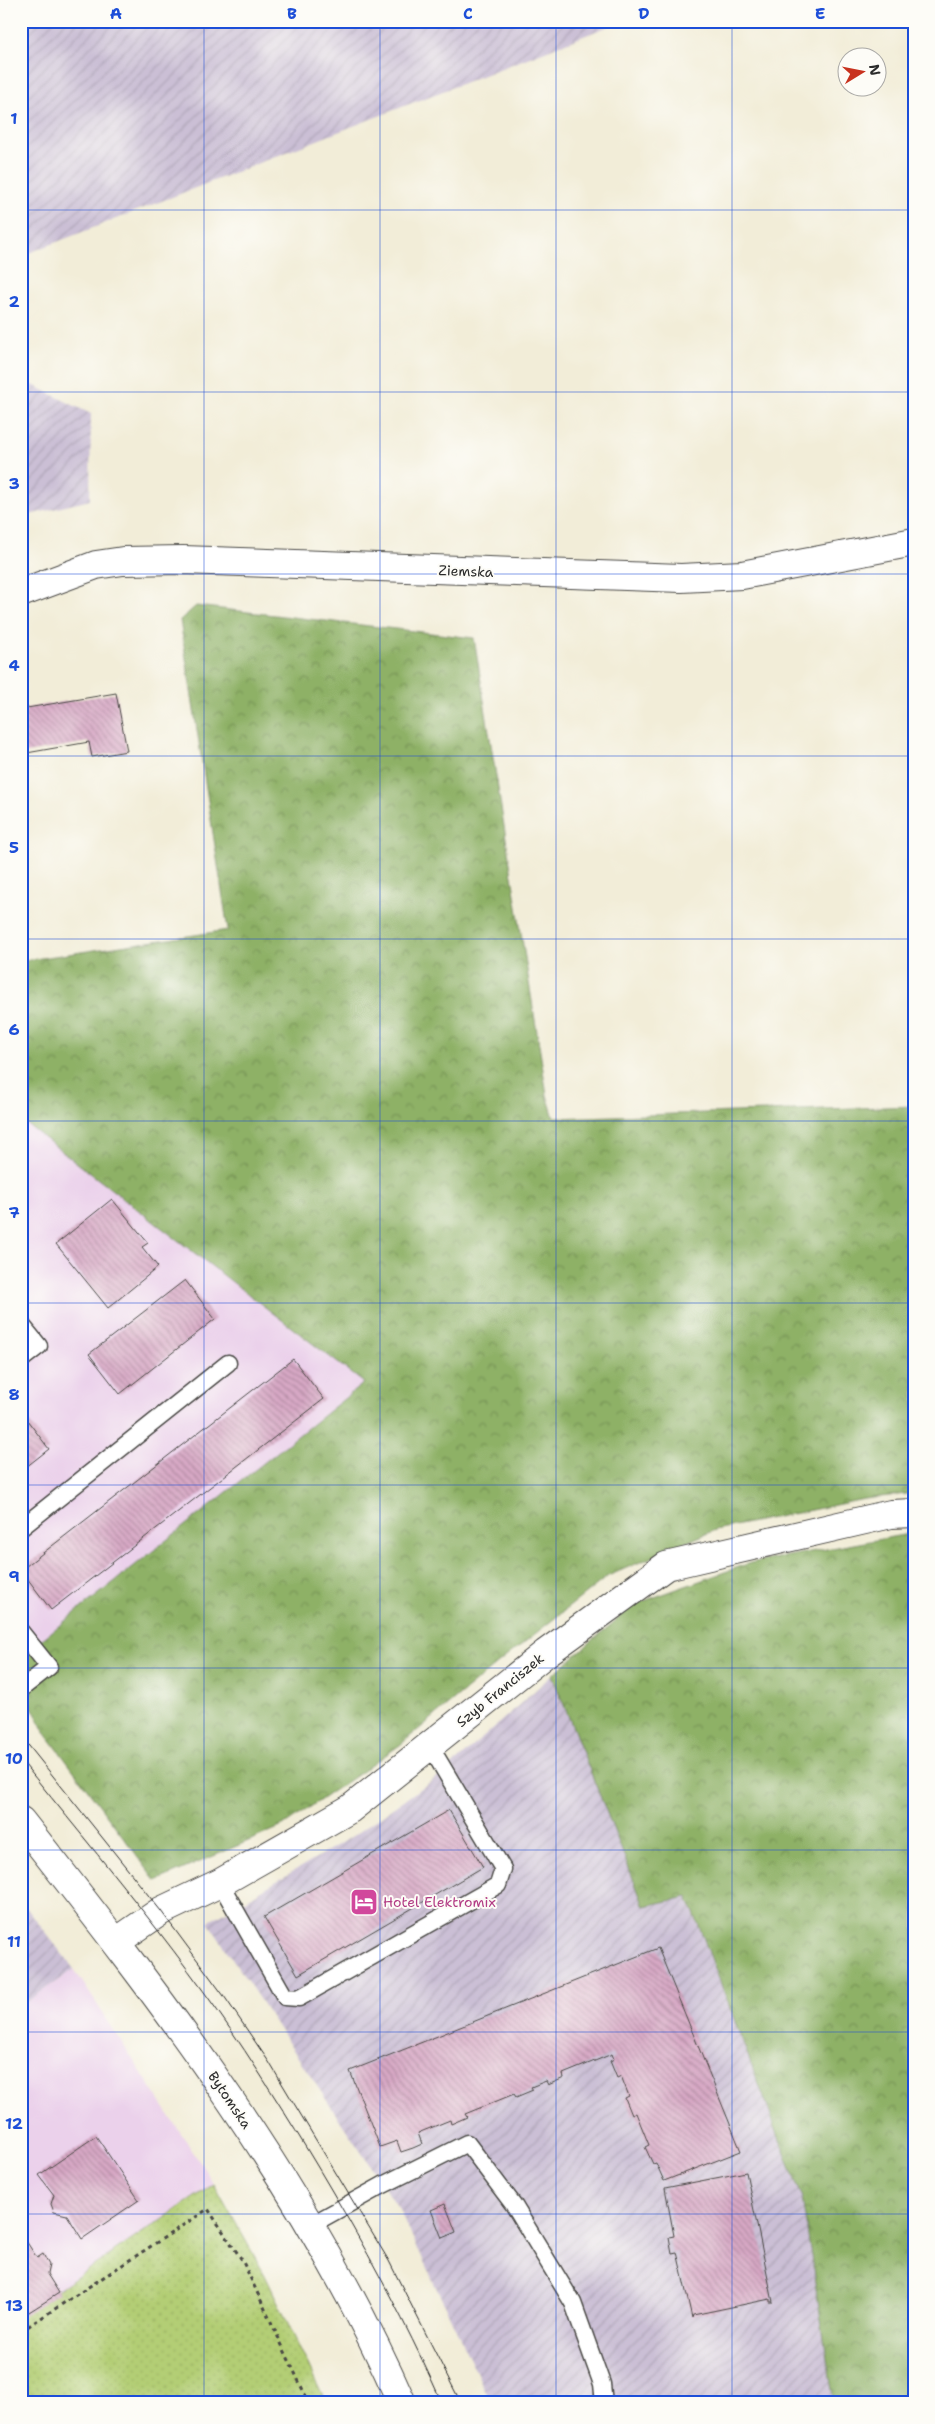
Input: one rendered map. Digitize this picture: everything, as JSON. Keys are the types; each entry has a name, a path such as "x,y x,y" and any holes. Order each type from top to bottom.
{"street":[{"name":"Ziemska","path":"21,593 96,565 123,561 183,560 681,578 760,572 914,542"},
{"name":"Szyb Franciszek","path":"116,1942 161,1911 220,1883 350,1809 546,1653 666,1566 891,1514 914,1513"},
{"name":"Bytomska","path":"21,1821 116,1942 216,2078 309,2226 358,2315 402,2403"}],"lane":[{"path":"21,1324 39,1346 21,1360"},
{"path":"21,1528 228,1363"},
{"path":"21,1632 49,1667 21,1689"},
{"path":"220,1883 285,1997 299,1998 498,1885 504,1869 430,1746"},
{"path":"309,2226 383,2185 467,2143 513,2204 573,2303 602,2384 604,2403"}],"path":[{"path":"21,2331 208,2209 242,2260 309,2403"}],"shaded area":[{"path":"21,21 622,21 21,256"},
{"path":"21,379 91,414 90,500 21,517"},
{"path":"21,1120 364,1383 21,1656"},
{"path":"552,1675 644,1906 687,1896 802,2198 834,2403 491,2403 399,2209 208,1922 351,1837 446,1771"},
{"path":"21,1901 74,1969 21,2006"},
{"path":"74,1969 214,2184 21,2315 21,2006"}],"green space":[{"path":"196,606 474,638 547,1095 554,1118 914,1106 914,1493 864,1499 715,1530 608,1576 497,1664 400,1745 283,1826 156,1881 47,1735 21,1687 21,1656 364,1383 21,1120 21,961 228,930 180,620"},
{"path":"914,1533 914,2403 834,2403 802,2198 688,1897 644,1906 552,1675 635,1604 750,1563"},
{"path":"214,2184 265,2275 326,2403 21,2403 21,2315"}],"building":[{"path":"116,693 127,751 92,757 89,742 21,754 21,709"},
{"path":"112,1199 148,1243 142,1247 158,1267 108,1308 56,1244"},
{"path":"185,1280 215,1319 120,1394 89,1354"},
{"path":"293,1359 324,1399 51,1610 21,1570"},
{"path":"21,1412 49,1449 21,1471"},
{"path":"449,1810 483,1867 298,1975 264,1917"},
{"path":"658,1948 741,2151 664,2181 656,2163 653,2164 645,2147 649,2145 636,2113 632,2115 625,2098 629,2096 621,2076 617,2078 610,2061 614,2059 612,2054 563,2074 564,2078 548,2085 546,2081 531,2087 533,2090 516,2097 514,2094 465,2114 467,2117 451,2124 450,2120 418,2133 422,2144 413,2148 401,2152 397,2141 380,2147 350,2071"},
{"path":"96,2136 139,2200 82,2239 67,2215 54,2212 51,2204 54,2195 39,2175"},
{"path":"746,2172 773,2302 770,2302 770,2299 693,2315 692,2318 677,2252 672,2253 669,2237 674,2236 665,2188"},
{"path":"445,2204 456,2232 442,2238 431,2210"},
{"path":"21,2233 37,2258 43,2254 49,2265 47,2274 59,2293 21,2317"}],"tram line":[{"path":"21,1736 161,1911 224,1996 269,2062 389,2261 461,2403"},
{"path":"21,1760 174,1951 258,2071 308,2151 356,2234 402,2318 442,2403"}],"place":[{"name":"Hotel Elektromix","path":"364,1902"}]}
